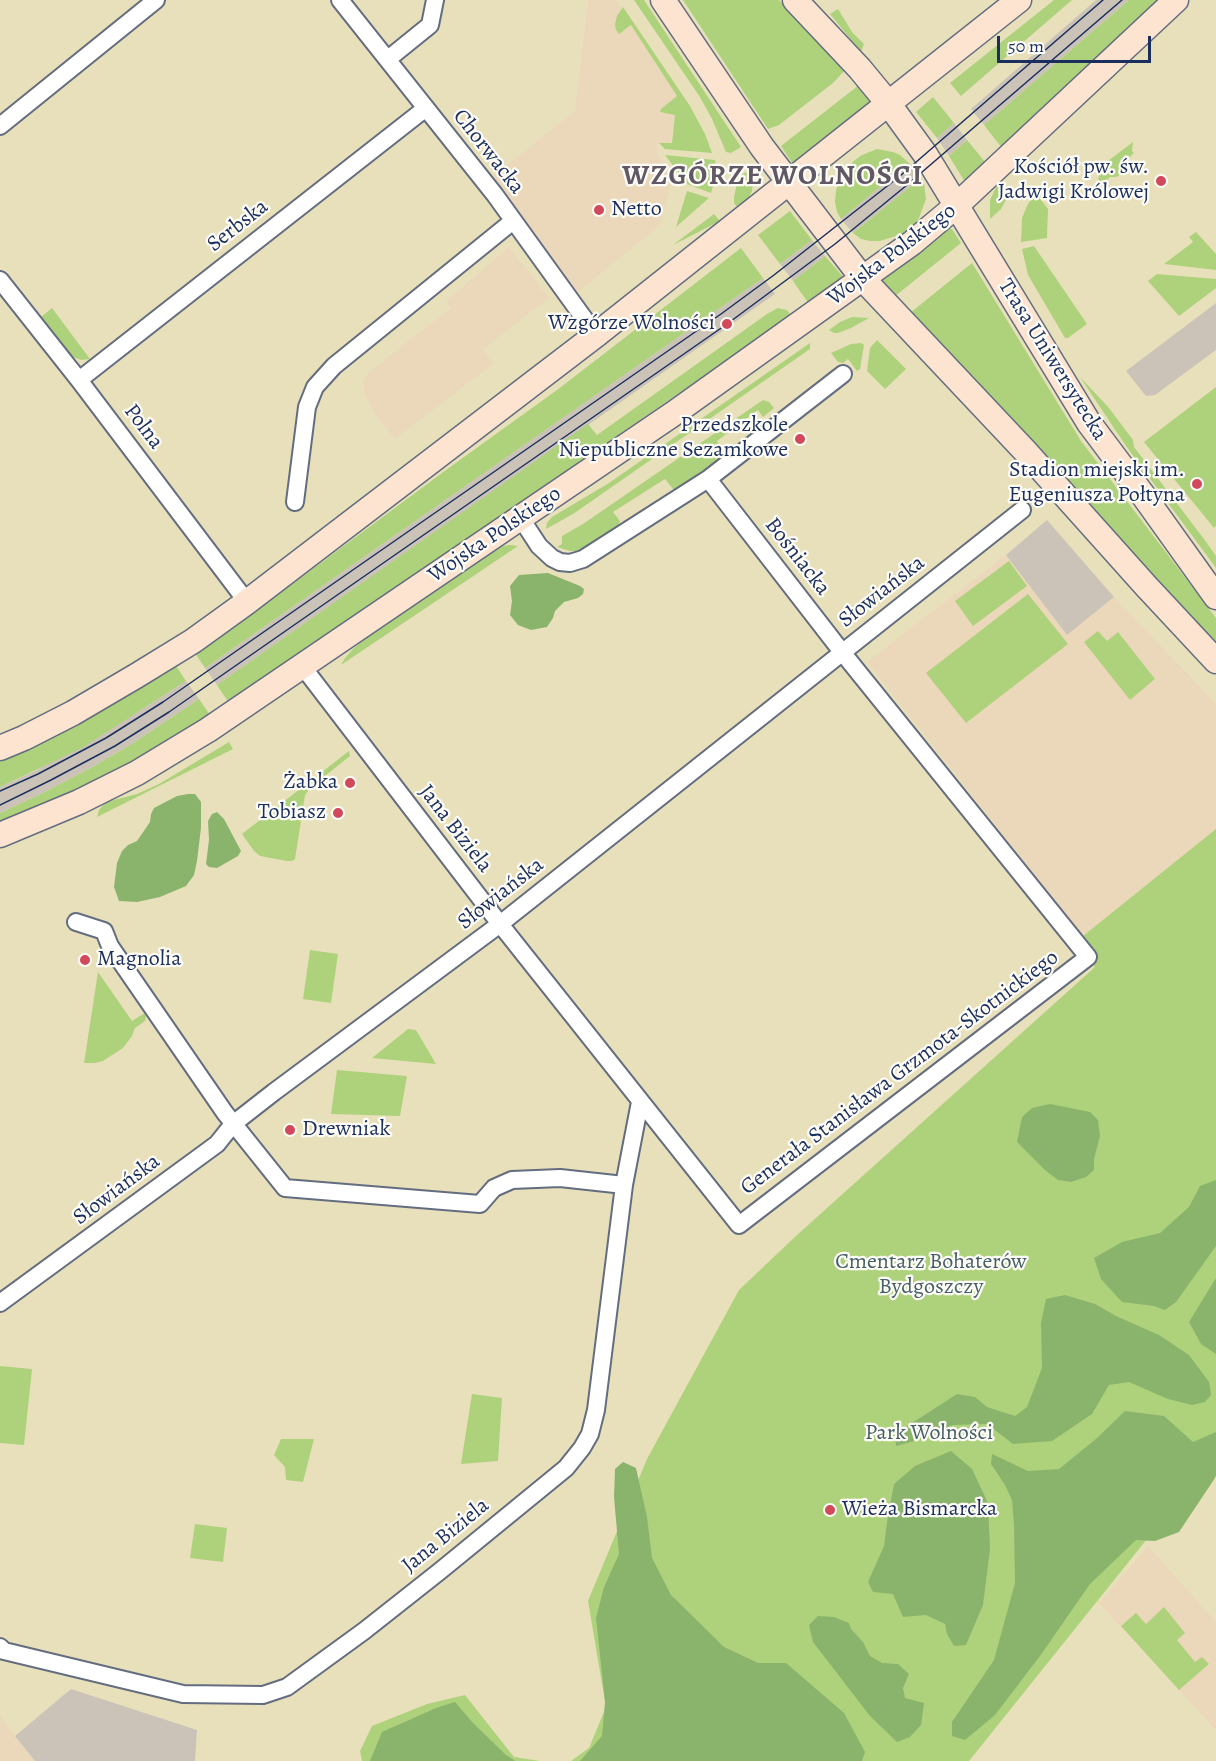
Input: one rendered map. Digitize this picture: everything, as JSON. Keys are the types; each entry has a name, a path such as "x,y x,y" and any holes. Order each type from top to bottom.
{"street":[{"path":"0,126 156,0"},
{"name":"Chorwacka","path":"340,0 513,221 596,335"},
{"path":"388,59 430,25 435,0"},
{"path":"663,0 756,139 863,279 1026,452 1216,661"},
{"path":"795,0 860,69 888,103"},
{"path":"0,748 73,713 127,682 193,641 247,602 596,335 1019,0"},
{"name":"Wojska Polskiego","path":"0,835 79,802 137,773 208,730 673,414 912,243 956,206 1176,0"},
{"name":"Trasa Uniwersytecka","path":"888,103 932,164 1089,423 1216,597"},
{"name":"Serbska","path":"79,380 426,108"},
{"path":"295,502 307,406 315,387 334,366 513,221"},
{"name":"Polna","path":"0,280 79,380 247,602"},
{"path":"520,517 545,553 560,562 570,563 583,559 708,479 843,374"},
{"name":"Bośniacka","path":"708,479 842,652 1088,957"},
{"name":"Słowiańska","path":"0,1303 217,1144 233,1124 500,924 1022,510"},
{"name":"Jana Biziela","path":"303,667 500,924 739,1225"},
{"path":"76,922 104,932 110,946 233,1124 285,1188 480,1204 494,1188 512,1180 560,1178 624,1185"},
{"name":"Generała Stanisława Grzmota-Skotnickiego","path":"739,1225 1088,957"},
{"name":"Jana Biziela","path":"0,1647 4,1651 183,1694 263,1695 287,1687 364,1631 566,1468 590,1434 596,1410 624,1185 640,1102"}],"shaded area":[{"path":"588,0 616,0 621,7 617,31 619,33 631,25 677,96 660,112 675,115 671,143 657,144 657,154 673,176 660,225 578,292 518,219 491,178 575,111"},
{"path":"1096,0 1129,0 984,125 971,109"},
{"path":"954,123 967,140 949,156 937,138"},
{"path":"909,163 921,178 853,233 841,219"},
{"path":"812,240 825,256 793,281 780,264"},
{"path":"509,247 549,298 483,349 493,364 395,439 376,416 364,393 363,382 369,372 451,308 446,301"},
{"path":"763,278 775,294 217,685 205,668"},
{"path":"1216,303 1216,350 1155,395 1146,396 1126,371"},
{"path":"1047,520 1114,597 1067,635 1006,555"},
{"path":"1006,555 1067,635 1114,597 1216,704 1216,831 1083,936 867,662"},
{"path":"186,681 199,699 96,765 0,813 0,787 35,771 141,710"},
{"path":"1148,1546 1216,1622 1216,1730 1099,1603"},
{"path":"71,1689 197,1730 195,1761 35,1761 15,1736"},
{"path":"0,1715 15,1736 35,1761 0,1761"}],"green space":[{"path":"634,0 644,0 741,147 731,153 726,152 700,97"},
{"path":"683,0 779,0 845,70 833,83 779,125 768,129"},
{"path":"1054,0 1072,0 961,96 950,83"},
{"path":"1129,0 1158,0 1002,148 984,125"},
{"path":"623,7 690,106 712,153 665,149 659,143 672,143 675,115 660,112 677,96 631,25 619,34 616,30 617,16"},
{"path":"838,9 852,32 864,44 861,52 830,14"},
{"path":"859,85 873,102 795,163 792,163 781,146"},
{"path":"933,97 954,123 937,138 916,112"},
{"path":"967,140 986,163 965,182 949,156"},
{"path":"1133,142 1132,151 1134,153 1121,161 1119,170 1121,174 1110,177 1097,190 1100,167"},
{"path":"877,149 900,155 909,163 841,219 835,202 839,180 847,167 855,160"},
{"path":"665,155 715,160 717,173 711,193 687,184"},
{"path":"752,168 754,174 752,191 748,199 738,208 734,203 734,197 738,178"},
{"path":"921,178 926,199 914,225 902,234 880,241 861,239 853,233"},
{"path":"1000,183 1007,193 1007,198 1001,209 990,219 990,200"},
{"path":"687,191 709,198 676,227"},
{"path":"1035,192 1048,209 1047,238 1021,242 1022,218"},
{"path":"790,211 812,240 780,264 758,235"},
{"path":"714,214 720,221 673,245"},
{"path":"952,229 961,243 894,297 882,281"},
{"path":"1196,232 1216,254 1216,270 1164,264 1193,242 1189,237"},
{"path":"1034,246 1087,324 1068,338 1065,338 1028,275 1022,249"},
{"path":"741,248 763,278 205,668 195,653 267,603 557,390"},
{"path":"825,256 845,279 809,304 793,281"},
{"path":"972,263 1081,441 1216,618 1216,644 1041,450 910,313"},
{"path":"1157,274 1216,279 1216,288 1179,316 1148,281"},
{"path":"52,308 90,359 81,360 73,357 41,317"},
{"path":"778,308 787,310 791,316 229,703 217,685 588,424 597,435"},
{"path":"852,317 869,318 838,333 829,330 840,322"},
{"path":"877,340 906,369 885,389 867,371 870,348"},
{"path":"810,343 810,349 573,514 546,529 552,517 609,483"},
{"path":"851,344 864,345 860,369 857,371 848,359 843,363 838,362 831,353"},
{"path":"1080,377 1109,408 1133,440 1134,447 1204,539 1216,556 1216,568 1126,446"},
{"name":"Stadion miejski im. Eugeniusza Połtyna","path":"1216,387 1216,526 1214,528 1144,442"},
{"path":"763,400 769,402 774,408 763,417 758,410 717,441 724,451 723,456 677,489 673,489 665,479 613,512 620,521 618,527 584,549 570,551 557,547 562,544 562,536 583,524"},
{"path":"503,546 518,546 341,665 353,649 372,633 474,563"},
{"path":"1009,561 1027,586 973,626 955,601"},
{"path":"548,573 580,586 584,589 583,594 564,602 555,611 547,627 531,630 518,625 510,615 512,601 510,586 519,575"},
{"path":"1028,594 1068,644 966,723 926,673"},
{"path":"1098,631 1107,641 1118,632 1155,679 1130,700 1084,642"},
{"path":"176,666 186,681 82,748 0,787 0,762 45,741"},
{"path":"199,699 210,715 104,779 0,824 0,813 96,765"},
{"path":"229,742 233,749 97,817 99,810 106,802 137,794 159,784"},
{"path":"349,751 350,756 310,788 305,795 295,859 287,861 260,856 254,851 242,834"},
{"path":"195,794 201,802 201,828 194,875 186,886 160,897 137,902 119,901 114,887 117,863 122,851 137,841 150,822 154,808 177,796"},
{"path":"217,812 224,819 241,851 238,856 217,868 206,864 209,840 208,821 212,814"},
{"name":"Park Wolności","path":"1216,829 1216,1453 969,1761 571,1761 589,1748 606,1707 588,1601 647,1459 739,1290 1095,967 1077,944 1083,936"},
{"path":"310,950 338,954 331,1003 303,999"},
{"path":"98,972 132,1021 145,1013 146,1017 145,1021 135,1028 123,1048 103,1061 84,1063"},
{"path":"408,1029 416,1030 436,1064 372,1058"},
{"path":"337,1070 407,1076 400,1116 331,1114"},
{"path":"1050,1104 1090,1112 1098,1120 1100,1136 1094,1159 1094,1170 1086,1177 1071,1182 1058,1180 1017,1142 1022,1117 1032,1108"},
{"path":"1216,1180 1216,1246 1176,1302 1165,1310 1154,1306 1122,1302 1101,1279 1094,1258 1122,1242 1160,1233 1189,1207 1200,1186"},
{"path":"1216,1278 1216,1354 1201,1344 1189,1322"},
{"path":"1065,1295 1095,1304 1159,1335 1189,1355 1209,1382 1211,1395 1205,1402 1192,1405 1168,1399 1129,1382 1109,1385 1092,1414 1052,1441 1013,1444 987,1424 953,1425 922,1439 896,1446 895,1434 957,1394 975,1397 987,1407 1015,1416 1027,1407 1042,1368 1041,1323 1046,1299"},
{"path":"0,1366 32,1369 24,1445 0,1443"},
{"path":"472,1394 502,1398 498,1461 461,1464"},
{"path":"1125,1411 1164,1416 1193,1442 1216,1432 1216,1476 1179,1532 1155,1541 1136,1540 1090,1584 995,1715 965,1740 952,1736 952,1722 994,1660 1015,1583 1012,1500 991,1464 992,1454 1028,1471 1059,1469 1096,1439"},
{"path":"281,1439 314,1439 303,1482 286,1480 285,1467 274,1455"},
{"path":"951,1451 972,1469 988,1503 990,1549 983,1605 966,1645 954,1646 947,1634 945,1624 926,1615 903,1617 893,1594 873,1592 868,1582 884,1546 894,1484 915,1466"},
{"path":"623,1462 636,1468 647,1517 652,1558 671,1595 724,1647 758,1663 786,1663 844,1713 865,1752 862,1761 580,1761 602,1736 605,1702 596,1618 604,1587 619,1554 614,1497 615,1469"},
{"path":"195,1524 227,1528 223,1562 190,1558"},
{"path":"1164,1607 1185,1633 1177,1640 1195,1662 1202,1657 1209,1664 1179,1690 1121,1626 1136,1613 1146,1624"},
{"path":"818,1616 834,1617 849,1623 870,1656 882,1663 898,1664 909,1674 903,1688 905,1698 924,1703 921,1725 910,1737 897,1742 870,1716 813,1642 809,1625"},
{"path":"465,1695 514,1757 540,1761 362,1761 360,1751 372,1726 427,1704"},
{"path":"455,1702 473,1723 515,1761 370,1761 382,1732"}],"tram line":[{"path":"0,791 106,738 163,702 721,314 900,176 1103,0"},
{"path":"0,805 115,746 169,712 727,324 835,244 907,185 1122,0"}],"place":[{"name":"Kościół pw. św. Jadwigi Królowej","path":"1161,181"},
{"name":"Netto","path":"599,210"},
{"name":"Wzgórze Wolności","path":"727,324"},
{"name":"Przedszkole Niepubliczne Sezamkowe","path":"800,439"},
{"name":"Stadion miejski im. Eugeniusza Połtyna","path":"1197,484"},
{"name":"Żabka","path":"350,783"},
{"name":"Tobiasz","path":"338,813"},
{"name":"Magnolia","path":"85,960"},
{"name":"Drewniak","path":"290,1130"},
{"name":"Wieża Bismarcka","path":"830,1510"}],"district":[{"name":"WZGÓRZE WOLNOŚCI","path":"773,177"}],"park label":[{"name":"Cmentarz Bohaterów Bydgoszczy","path":"931,1276"}]}
